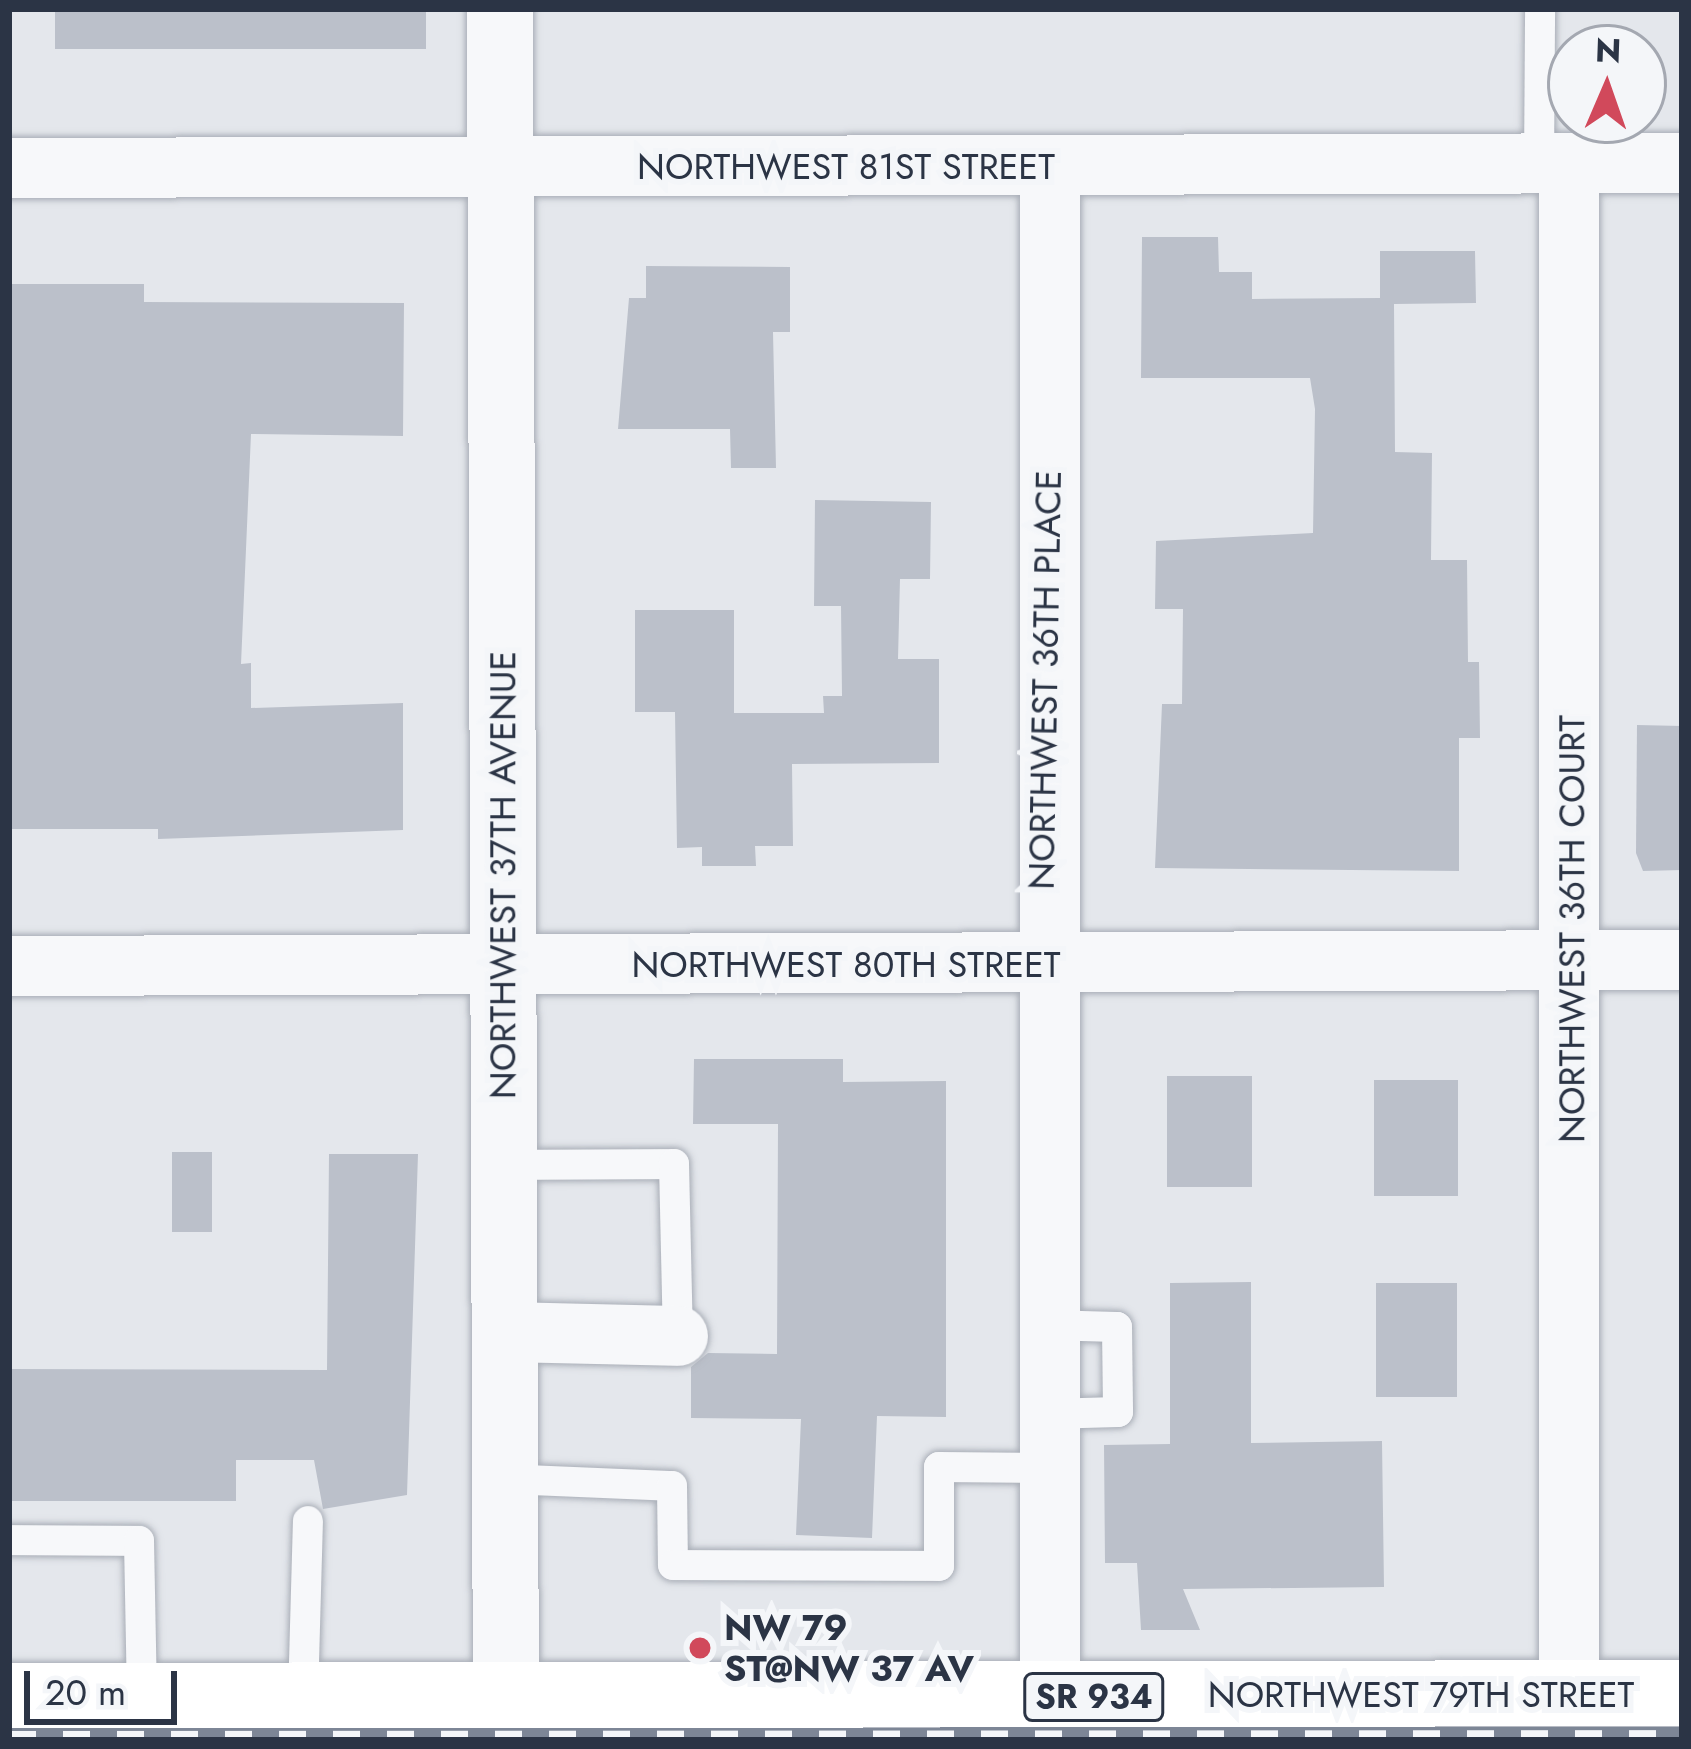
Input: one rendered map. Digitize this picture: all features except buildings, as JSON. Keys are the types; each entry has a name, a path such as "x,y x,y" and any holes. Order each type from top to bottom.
{"main road":[{"name":"NORTHWEST 79TH STREET","path":"9,1696 304,1698 506,1720 1050,1698 1682,1693"}],"street":[{"name":"NORTHWEST 37TH AVENUE","path":"500,9 506,1720"},
{"name":"NORTHWEST 81ST STREET","path":"9,168 1682,164"},
{"name":"NORTHWEST 36TH COURT","path":"1554,165 1574,961 1569,1693"},
{"name":"NORTHWEST 36TH PLACE","path":"1049,167 1042,966 1050,1698"},
{"name":"NORTHWEST 80TH STREET","path":"9,966 503,962 1042,966 1682,960"},
{"path":"504,1332 678,1336"}],"lane":[{"path":"1540,9 1554,165"},
{"path":"503,1165 674,1164 678,1336"},
{"path":"505,1479 672,1486 673,1565 940,1566 939,1467 1047,1441"},
{"path":"304,1698 308,1521"},
{"path":"9,1540 139,1541 142,1697"}],"railway":[{"path":"9,1735 1682,1734"}],"place":[{"name":"NW 79 ST@NW 37 AV","path":"700,1648"}]}
